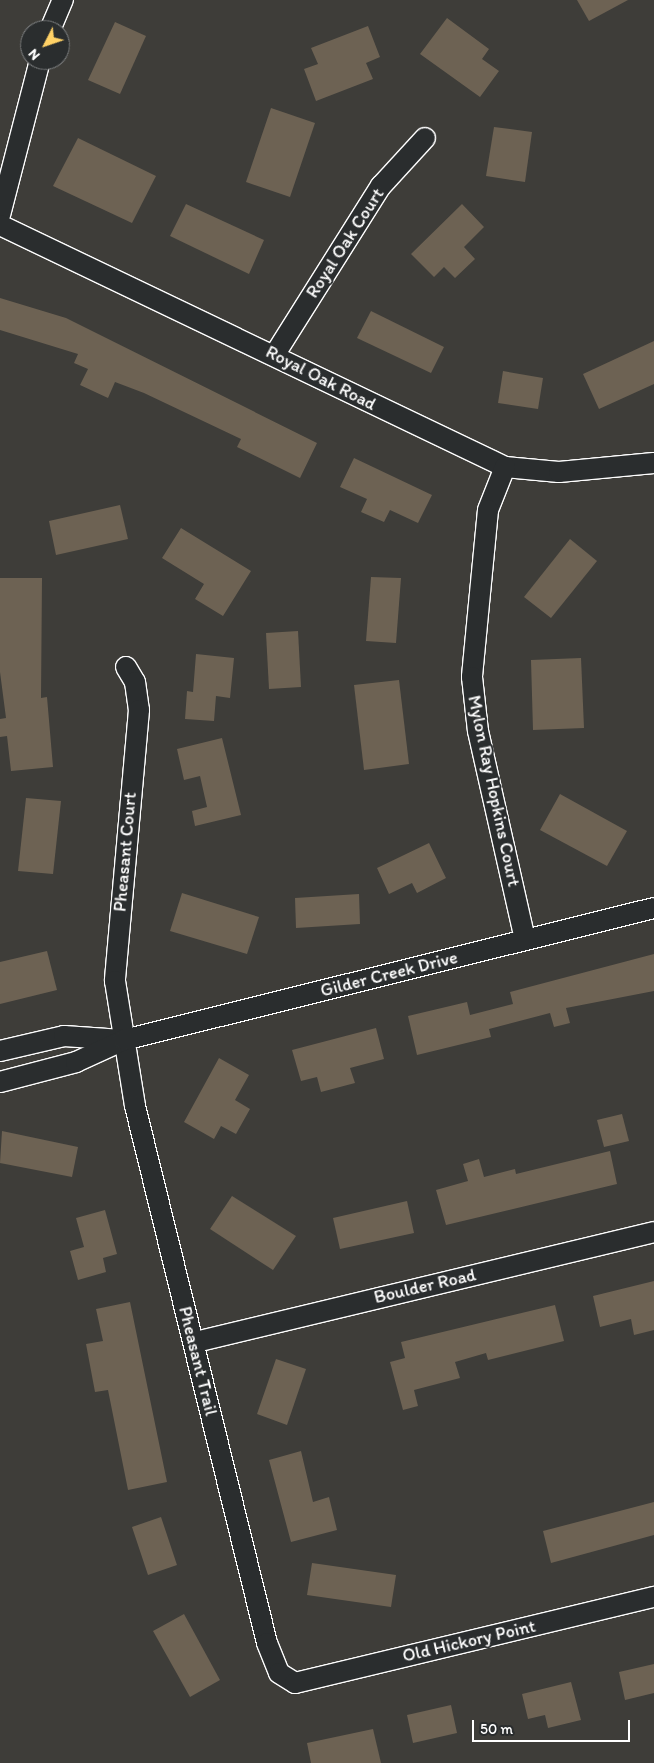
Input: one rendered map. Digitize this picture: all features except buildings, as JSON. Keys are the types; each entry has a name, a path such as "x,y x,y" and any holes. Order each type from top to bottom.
{"street":[{"path":"55,20 64,0"},
{"path":"0,215 37,70"},
{"name":"Royal Oak Court","path":"275,354 381,186 425,138"},
{"name":"Royal Oak Road","path":"0,225 275,354 505,467 558,472 654,462"},
{"name":"Mylon Ray Hopkins Court","path":"505,467 488,510 472,677 478,731 525,939"},
{"name":"Pheasant Court","path":"124,1040 115,981 139,710 134,682 126,667"},
{"name":"Gilder Creek Drive","path":"0,1082 76,1062 124,1040 654,908"},
{"name":"Gilder Creek Drive","path":"0,1051 64,1036 124,1040"},
{"name":"Pheasant Trail","path":"124,1040 135,1106 196,1342 267,1643 284,1679"},
{"name":"Boulder Road","path":"196,1342 654,1232"},
{"name":"Old Hickory Point","path":"284,1679 295,1682 654,1597"}]}
